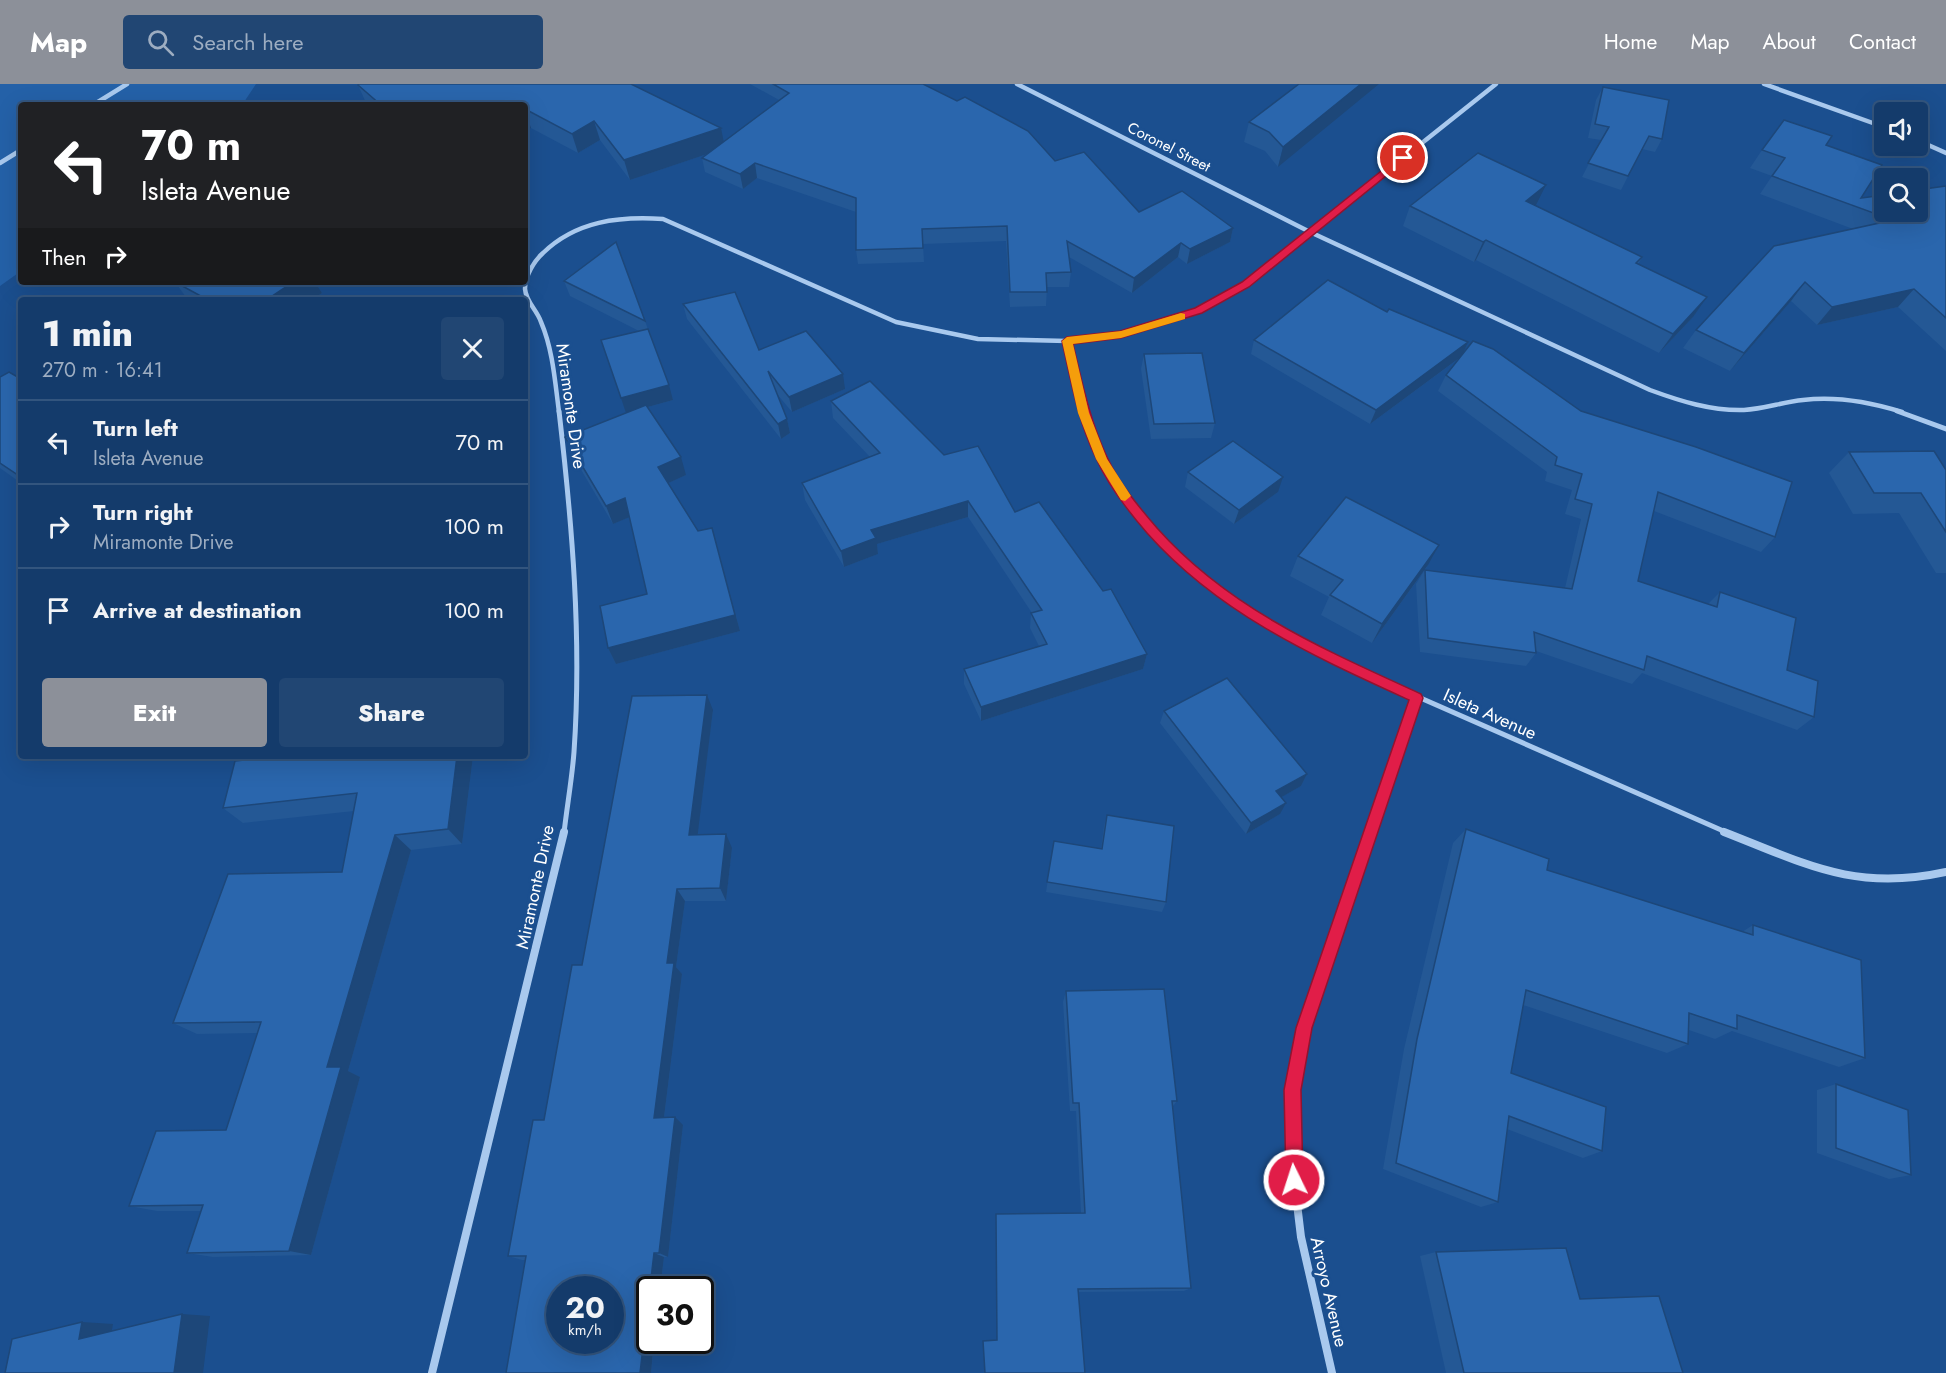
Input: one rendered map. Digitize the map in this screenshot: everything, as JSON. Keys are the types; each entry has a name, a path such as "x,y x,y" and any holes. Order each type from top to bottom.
{"street":[{"path":"98,102 127,84"},
{"name":"Coronel Street","path":"1017,84 1310,232"},
{"name":"Miramonte Drive","path":"528,278 534,261 557,239 590,224 628,217 663,219 896,322 978,339 1067,341 1121,334 1198,311 1245,284 1496,84"},
{"path":"1764,84 1874,123"},
{"path":"1928,145 1946,153"},
{"path":"0,163 18,152"},
{"path":"1310,232 1627,381 1678,401 1743,410 1805,400 1856,402 1910,415 1946,429"},
{"name":"Miramonte Drive","path":"432,1373 562,846 574,752 576,643 570,508 554,370 541,321 528,300"},
{"name":"Isleta Avenue","path":"1067,341 1084,413 1102,459 1131,507 1173,553 1226,598 1266,625 1311,650 1692,819 1830,873 1861,879 1919,878 1946,872"},
{"name":"Arroyo Avenue","path":"1332,1373 1301,1237 1292,1162 1293,1090 1304,1028 1417,698"}],"shaded area":[{"path":"0,84 256,84 244,102 18,102 18,273 0,286"}],"building":[{"path":"631,84 721,128 624,160 594,121 572,134 528,111 528,102 378,102 358,85"},
{"path":"773,84 923,84 957,101 965,97 1028,131 1055,161 1084,152 1139,212 1182,191 1233,228 1190,249 1181,243 1134,278 1067,241 1071,272 1046,273 1047,292 1010,292 1007,226 922,229 923,248 856,250 856,198 755,163 740,174 702,158 789,93"},
{"path":"1299,84 1361,84 1283,147 1269,132 1249,122"},
{"path":"1603,87 1669,100 1662,139 1649,136 1628,176 1588,163 1609,127 1595,124"},
{"path":"1784,120 1832,136 1826,145 1882,165 1880,168 1874,168 1874,178 1861,198 1874,196 1874,213 1772,176 1785,158 1762,150"},
{"path":"1478,153 1546,185 1526,201 1642,257 1636,263 1707,297 1673,334 1486,240 1483,242 1410,206"},
{"path":"1946,186 1946,318 1914,289 1832,307 1805,282 1744,353 1696,330 1774,246 1884,222 1928,222 1928,188"},
{"path":"616,242 645,321 564,281"},
{"path":"1328,280 1387,312 1389,309 1468,342 1376,410 1254,340"},
{"path":"180,285 288,285 270,297 202,297"},
{"path":"735,292 759,350 806,331 843,374 789,397 768,371 787,419 778,424 683,304"},
{"path":"648,329 669,385 621,398 601,340"},
{"path":"1473,341 1493,349 1581,411 1696,447 1792,482 1775,537 1658,492 1638,581 1717,607 1720,592 1796,618 1787,670 1818,681 1814,717 1647,656 1644,670 1534,632 1536,653 1428,638 1425,570 1572,589 1592,504 1575,499 1582,474 1555,465 1557,457 1446,375"},
{"path":"1202,353 1215,423 1154,424 1144,354"},
{"path":"9,372 18,377 18,475 0,463 0,377"},
{"path":"870,381 944,455 978,446 1015,512 1039,502 1103,591 1111,589 1147,654 981,707 964,669 1047,644 1031,613 1042,610 968,501 871,530 876,538 841,551 802,483 880,453 831,401"},
{"path":"646,405 681,457 658,467 698,531 712,528 735,615 608,648 600,606 647,594 625,498 606,506 565,437"},
{"path":"1233,441 1283,477 1239,510 1188,472"},
{"path":"1934,451 1946,470 1946,532 1921,493 1874,493 1849,452"},
{"path":"1346,497 1439,545 1382,624 1330,595 1343,580 1298,556"},
{"path":"1227,678 1307,774 1276,791 1286,803 1251,823 1164,711"},
{"path":"707,695 689,835 726,834 720,888 677,889 667,963 674,963 654,1118 675,1117 659,1253 654,1253 651,1276 636,1276 636,1354 642,1354 640,1373 506,1373 526,1256 508,1256 533,1120 544,1120 572,965 582,965 632,696"},
{"path":"254,759 457,759 448,829 395,835 327,1067 341,1067 289,1251 187,1253 203,1205 129,1206 156,1131 226,1130 261,1022 173,1023 228,874 342,872 357,793 223,808 235,761"},
{"path":"1107,815 1174,826 1166,902 1047,882 1054,841 1102,849"},
{"path":"1466,829 1549,859 1547,870 1753,935 1753,925 1861,960 1865,1058 1737,1015 1737,1029 1689,1013 1688,1044 1526,990 1511,1073 1606,1107 1602,1151 1509,1116 1498,1202 1396,1163 1417,1039"},
{"path":"1164,989 1177,1101 1172,1101 1191,1288 1078,1289 1085,1373 985,1373 983,1341 997,1340 996,1214 1085,1213 1079,1103 1073,1103 1066,991"},
{"path":"1836,1084 1908,1110 1911,1175 1836,1148"},
{"path":"1566,1248 1580,1299 1659,1296 1683,1373 1464,1373 1436,1252"},
{"path":"182,1314 174,1373 5,1373 12,1339 82,1322 79,1339"}],"slow traffic":[{"path":"1125,496 1102,459 1084,413 1067,341 1121,334 1181,317"}],"route":[{"path":"1294,1180 1293,1090 1304,1028 1417,698 1311,650 1266,625 1226,598 1173,553 1131,507 1102,459 1084,413 1067,341 1121,334 1161,324 1198,311 1245,284 1403,158"}]}
